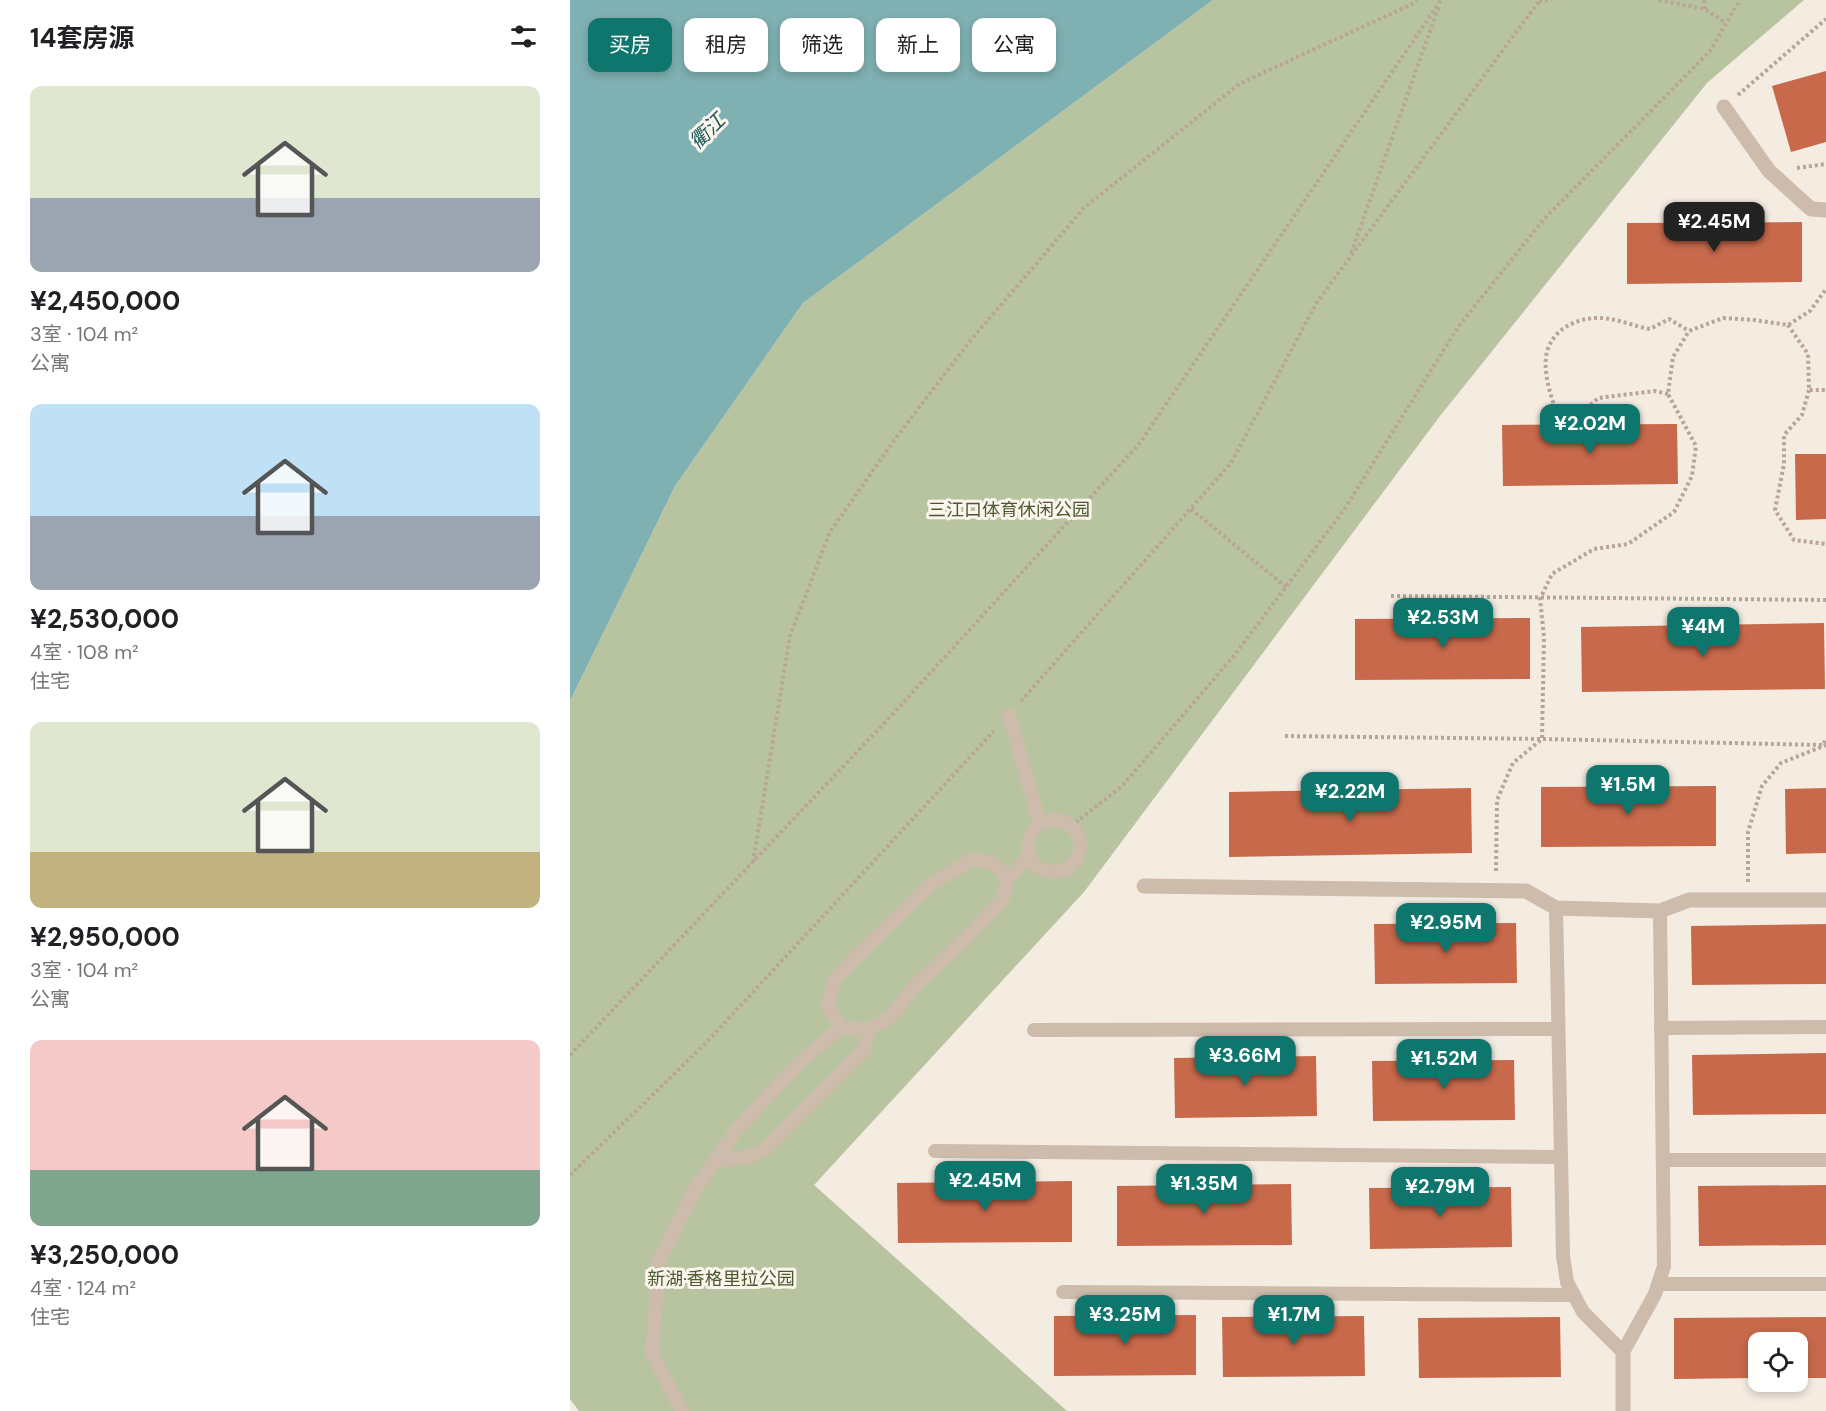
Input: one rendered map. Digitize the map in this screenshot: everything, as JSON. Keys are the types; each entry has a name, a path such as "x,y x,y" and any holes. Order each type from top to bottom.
{"street":[{"path":"1724,107 1769,171 1811,209 1826,210"},
{"path":"1144,886 1526,891 1556,908 1660,911 1689,900 1826,900"},
{"path":"1623,1352 1623,1411"}],"lane":[{"path":"1009,715 1040,824"},
{"path":"1055,820 1071,826 1080,840 1080,848 1074,863 1067,869 1051,872 1042,869 1030,856 1030,839 1040,824 1055,820"},
{"path":"682,1411 652,1354 659,1261 695,1190 734,1133 797,1065 841,1027 867,1030 890,1017 916,985 1003,899 1007,879 1030,856"},
{"path":"841,1027 828,1005 834,980 931,884 973,859 994,863 1007,879"},
{"path":"1556,908 1563,1256 1567,1282 1583,1312 1623,1352 1655,1294 1664,1266 1660,911"},
{"path":"1661,1028 1826,1027"},
{"path":"1034,1030 1558,1029"},
{"path":"715,1161 747,1157 766,1149 865,1049 867,1030"},
{"path":"935,1151 1561,1157"},
{"path":"1663,1160 1826,1160"},
{"path":"1658,1284 1826,1284"},
{"path":"1063,1292 1574,1295"}],"path":[{"path":"753,862 790,636 830,532 895,439 970,341 1084,208 1239,84 1417,0"},
{"path":"570,1055 890,717 1139,444 1441,0"},
{"path":"1349,259 1441,0"},
{"path":"570,1175 704,1045 1009,715 1231,463 1317,302 1539,1 1552,0"},
{"path":"1659,0 1705,9 1726,23"},
{"path":"1704,0 1705,9"},
{"path":"1071,826 1122,786 1233,657 1344,510 1458,327 1544,219 1710,51 1740,0"},
{"path":"1724,107 1826,19"},
{"path":"1496,890 1497,800 1513,763 1542,739 1544,637 1540,598 1552,574 1594,549 1628,544 1674,512 1692,476 1696,446 1668,394 1673,357 1689,331 1723,318 1788,325 1810,311 1826,289"},
{"path":"1668,394 1655,391 1598,398 1581,414 1555,408 1549,388 1546,357 1557,332 1583,318 1610,319 1650,329 1669,320 1689,331"},
{"path":"1788,325 1808,354 1809,390 1802,415 1784,435 1784,464 1775,510 1794,540 1826,544"},
{"path":"1809,390 1826,390"},
{"path":"1191,509 1286,587"},
{"path":"1391,596 1826,600"},
{"path":"1285,736 1824,745"},
{"path":"1748,900 1748,832 1762,786 1781,764 1824,745 1826,739"}],"green space":[{"name":"三江口体育休闲公园","path":"1213,0 1804,0 1707,83 1440,416 1084,892 814,1185 1067,1411 579,1411 570,1399 570,701 675,486 803,303"}],"water":[{"name":"衢江","path":"570,0 1213,0 803,303 675,486 570,701"}],"building":[{"path":"1826,71 1826,142 1791,152 1772,86"},
{"path":"1802,222 1802,282 1627,284 1627,223"},
{"path":"1677,424 1678,484 1503,486 1502,425"},
{"path":"1795,454 1826,454 1826,519 1796,520"},
{"path":"1530,618 1530,679 1355,680 1355,619"},
{"path":"1824,623 1825,689 1582,692 1581,627"},
{"path":"1716,786 1716,846 1541,847 1541,787"},
{"path":"1471,788 1472,853 1229,857 1229,792"},
{"path":"1826,788 1826,853 1786,854 1785,789"},
{"path":"1516,923 1517,983 1375,984 1374,924"},
{"path":"1826,924 1826,984 1692,985 1691,926"},
{"path":"1826,1053 1826,1114 1693,1115 1692,1055"},
{"path":"1316,1056 1317,1116 1175,1118 1174,1058"},
{"path":"1514,1060 1515,1120 1373,1121 1372,1061"},
{"path":"1072,1181 1072,1242 898,1243 897,1183"},
{"path":"1291,1184 1292,1245 1117,1246 1117,1186"},
{"path":"1826,1185 1826,1245 1699,1246 1698,1186"},
{"path":"1511,1187 1512,1247 1370,1249 1369,1188"},
{"path":"1196,1315 1196,1375 1054,1376 1054,1316"},
{"path":"1364,1316 1365,1376 1223,1377 1222,1317"},
{"path":"1560,1317 1561,1377 1419,1378 1418,1318"},
{"path":"1826,1317 1826,1378 1808,1378 1808,1332 1748,1332 1748,1378 1674,1379 1674,1318"}],"park label":[{"name":"新湖·香格里拉公园","path":"721,1279"}]}
